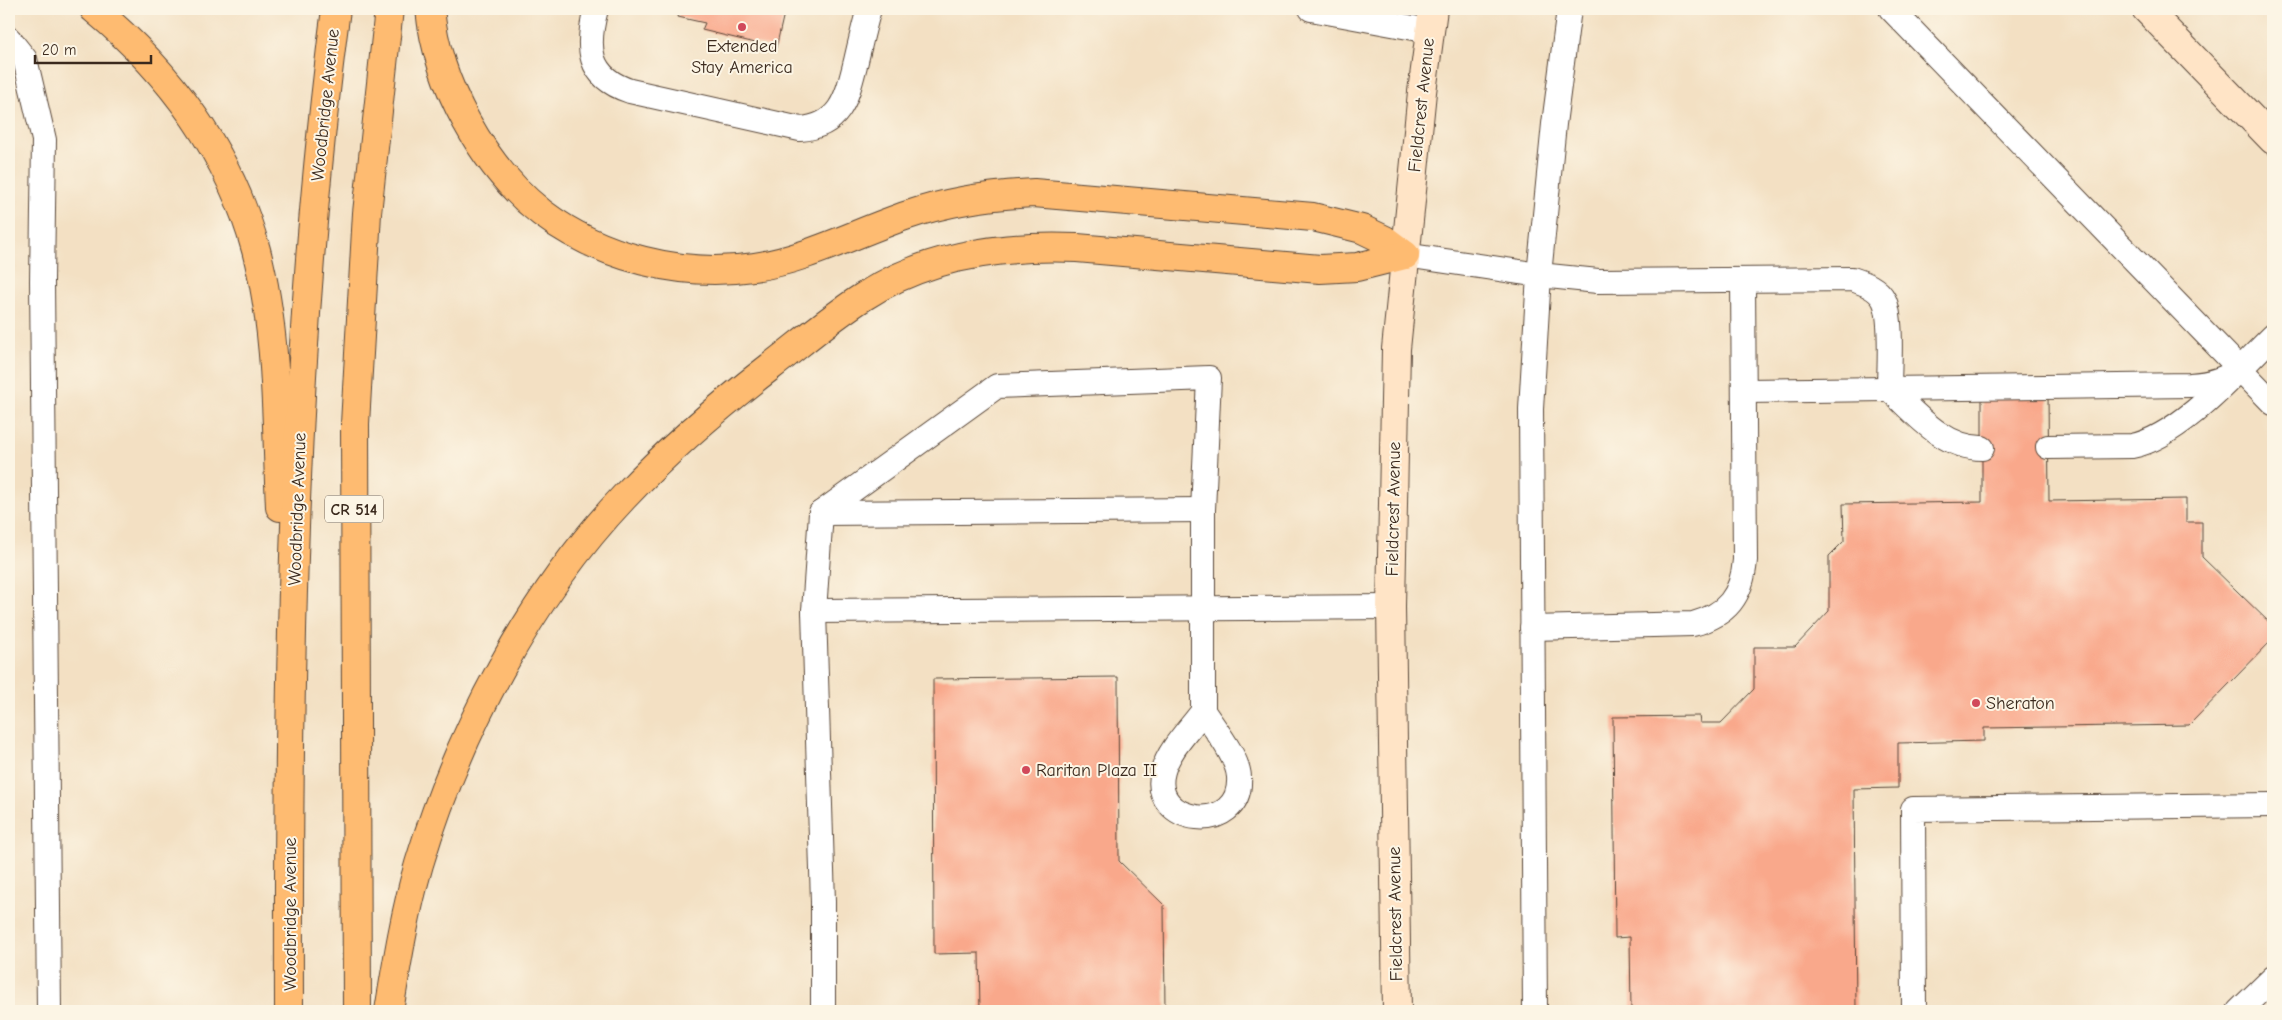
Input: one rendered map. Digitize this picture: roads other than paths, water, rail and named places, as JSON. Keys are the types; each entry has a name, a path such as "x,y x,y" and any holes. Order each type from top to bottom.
{"main road":[{"path":"94,9 119,29 164,75 196,120 234,186 256,251 268,316 276,412 290,761"},
{"name":"Woodbridge Avenue","path":"290,1011 290,761 294,551 303,373 315,202 336,9"},
{"name":"CR 514","path":"356,1011 355,424 367,213 389,9"},
{"path":"430,9 437,53 448,83 473,131 505,176 542,213 566,228 615,252 642,260 699,270 755,267 805,254 908,214 938,206 1000,194 1034,193 1313,217 1362,229 1385,240 1405,255"},
{"path":"389,1011 409,904 420,863 446,787 500,672 542,603 594,531 655,465 721,404 840,313 865,295 919,269 977,253 1008,248 1077,248 1332,270 1357,267 1405,255"}],"street":[{"path":"2146,9 2273,140"},
{"name":"Fieldcrest Avenue","path":"1397,1011 1391,607 1396,349 1431,20"}],"lane":[{"path":"596,9 590,31 590,49 600,72 614,84 630,91 800,130 826,122 843,105 849,89 869,9"},
{"path":"1310,9 1431,20"},
{"path":"1535,1011 1531,409 1539,275 1554,124 1569,9"},
{"path":"1891,9 2273,403"},
{"path":"9,39 25,58 44,140 42,281 49,1011"},
{"path":"1405,255 1539,275 1618,282 1852,279 1868,286 1883,298 1888,315 1889,389 1942,436 1961,446 1982,448"},
{"path":"1532,628 1693,624 1718,615 1728,607 1740,584 1745,560 1743,280"},
{"path":"2048,447 2132,446 2146,444 2184,420 2273,336"},
{"path":"1744,391 2190,386 2218,380 2231,375 2240,368"},
{"path":"820,513 997,386 1209,378 1203,510 1203,711"},
{"path":"820,513 1203,510"},
{"path":"820,513 814,611 823,902 823,1011"},
{"path":"814,611 1391,607"},
{"path":"1914,1011 1913,809 2273,804"},
{"path":"2239,1011 2273,978"}],"place":[{"name":"Extended Stay America","path":"742,27"},
{"name":"Sheraton","path":"1976,703"},
{"name":"Raritan Plaza II","path":"1026,770"}]}
